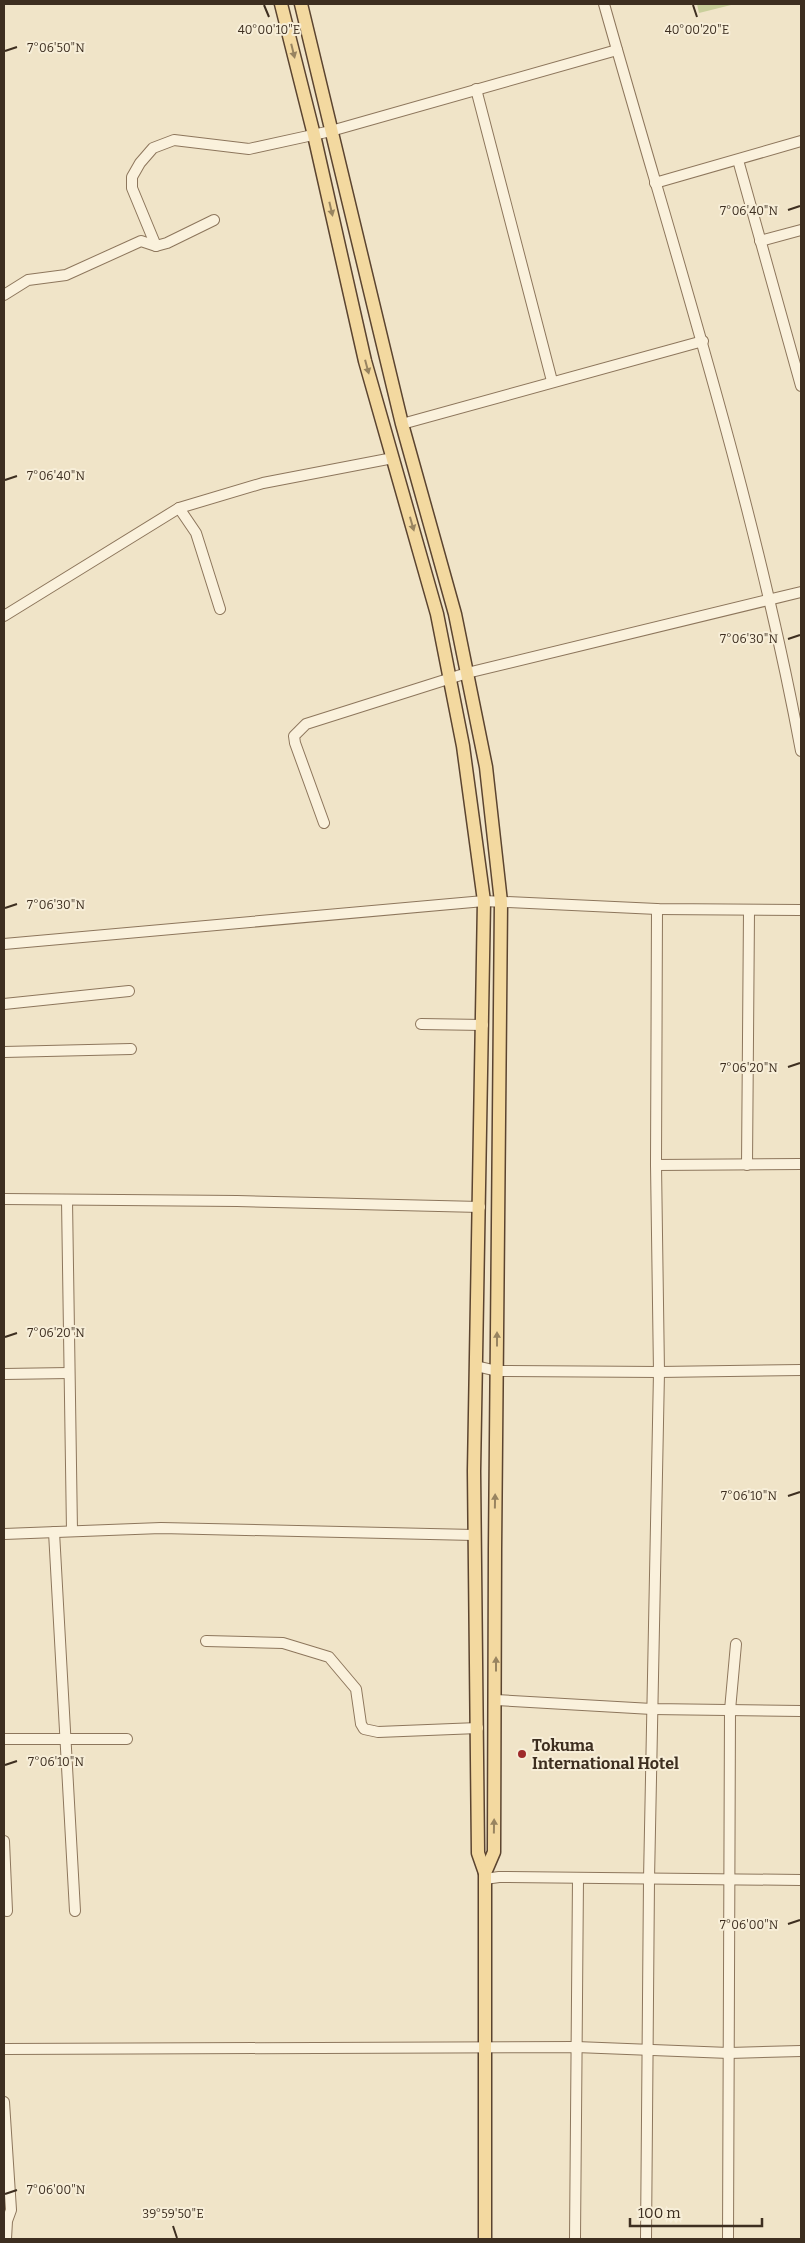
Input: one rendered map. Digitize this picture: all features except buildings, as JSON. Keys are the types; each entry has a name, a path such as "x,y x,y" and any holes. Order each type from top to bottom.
{"main road":[{"path":"281,4 314,135 365,361 437,614 463,746 484,901 474,1535 478,1728 478,1853 485,1876 485,2239"},
{"path":"301,4 402,424 455,614 486,767 501,902 494,1852 485,1876"}],"street":[{"path":"604,4 655,183 703,340 771,599 801,751"},
{"path":"156,246 132,188 132,177 140,163 153,148 174,140 249,149 331,131 617,50"},
{"path":"476,89 552,381"},
{"path":"655,183 801,142"},
{"path":"738,160 801,386"},
{"path":"4,296 28,280 66,275 141,241 156,246 167,243 214,220"},
{"path":"760,242 801,230"},
{"path":"402,424 703,340"},
{"path":"4,616 179,508 263,483 393,458"},
{"path":"179,508 196,533 220,610"},
{"path":"324,823 295,743 294,736 299,728 306,724 467,672 801,592"},
{"path":"4,944 484,901 657,909 801,910"},
{"path":"646,2239 649,1880 659,1372 656,1165 657,909"},
{"path":"747,1165 750,911"},
{"path":"4,1004 129,991"},
{"path":"421,1024 482,1025"},
{"path":"4,1052 130,1049"},
{"path":"656,1165 801,1164"},
{"path":"4,1199 238,1201 480,1207"},
{"path":"67,1200 72,1531"},
{"path":"476,1366 497,1371 659,1372 801,1370"},
{"path":"4,1374 69,1373"},
{"path":"4,1534 161,1528 474,1535"},
{"path":"54,1532 75,1911"},
{"path":"206,1641 283,1643 329,1656 356,1689 361,1724 364,1729 378,1732 478,1728"},
{"path":"728,2239 730,1710 736,1644"},
{"path":"496,1700 652,1709 801,1711"},
{"path":"4,1739 127,1739"},
{"path":"4,1841 7,1911"},
{"path":"485,1876 649,1880 801,1880"},
{"path":"575,2239 578,1878"},
{"path":"4,2048 576,2047 729,2053 801,2051"},
{"path":"4,2102 6,2176 11,2210 7,2221 6,2239"}],"green space":[{"path":"697,4 735,4 699,13"}],"place":[{"name":"Tokuma International Hotel","path":"522,1754"}]}
